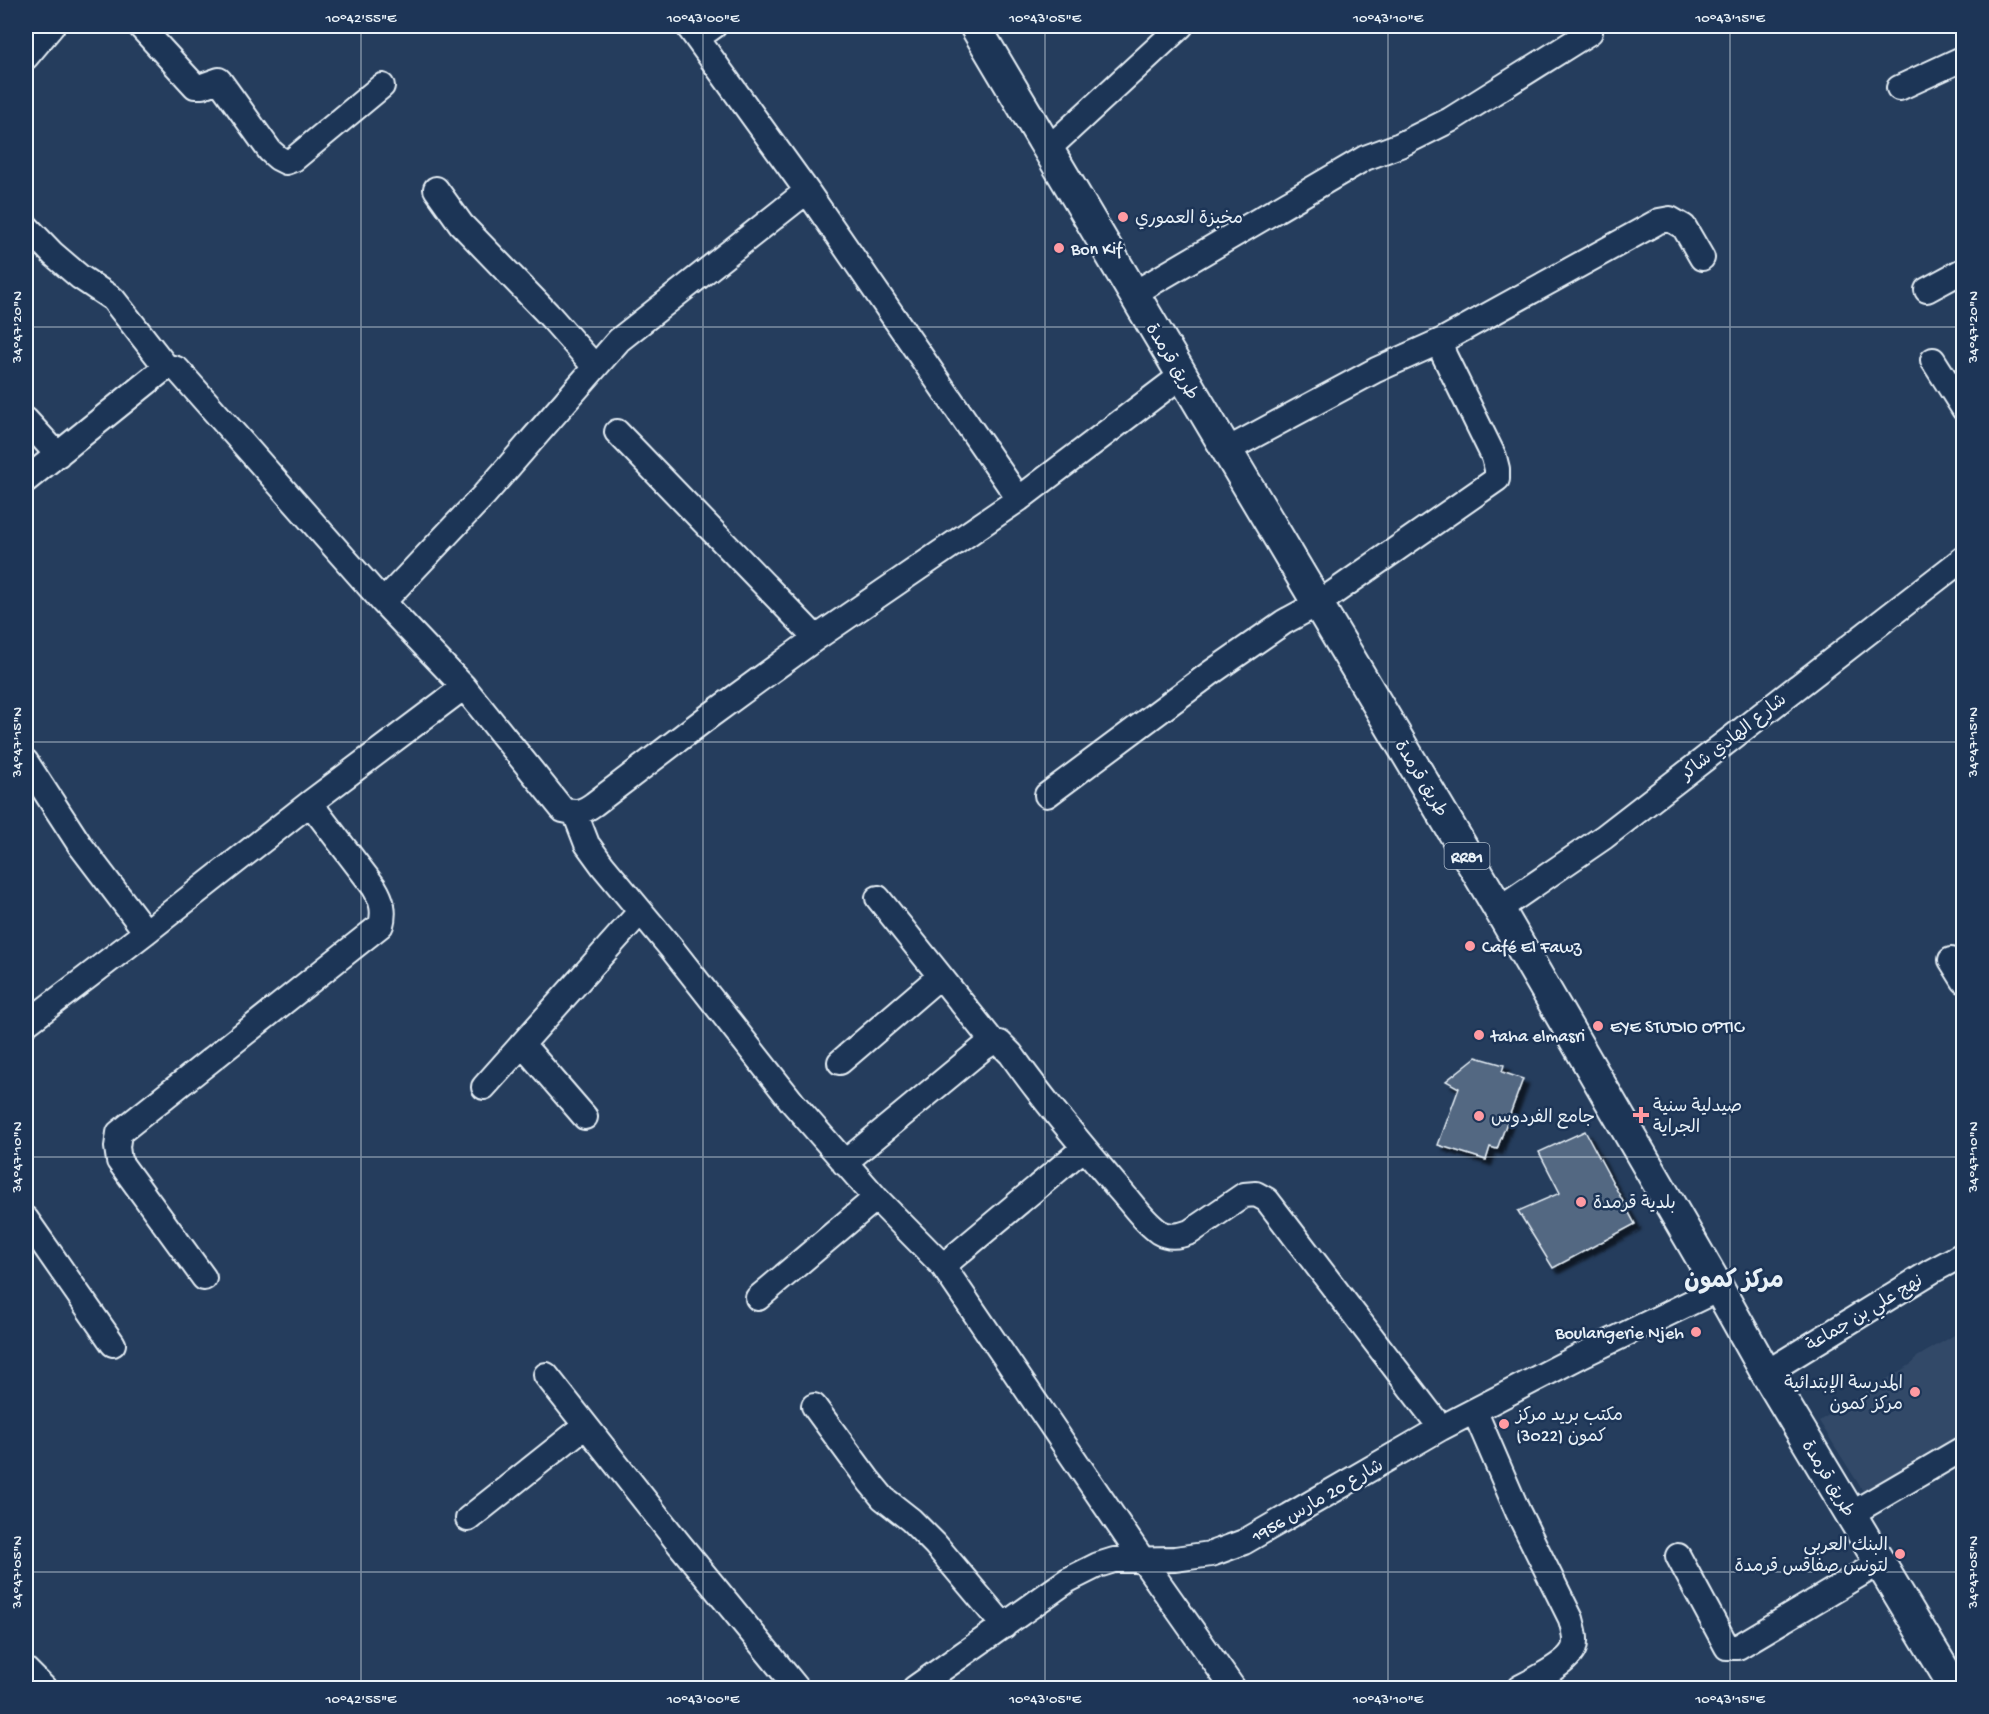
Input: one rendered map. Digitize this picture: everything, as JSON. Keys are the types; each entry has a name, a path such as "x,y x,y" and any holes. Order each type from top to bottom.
{"main road":[{"name":"طريق قرمدة","path":"975,26 1318,603 1766,1373 1955,1689"}],"street":[{"path":"140,26 195,86 219,80 270,151 286,162 294,159 382,86"},
{"path":"1048,149 1181,26"},
{"path":"699,30 1019,498"},
{"path":"1133,294 1365,158 1400,145 1450,120 1590,32"},
{"path":"1899,88 1964,58"},
{"path":"436,189 461,224 549,315 595,367"},
{"path":"383,602 484,495 619,340 807,191"},
{"path":"1227,450 1366,375 1443,340 1659,222 1670,219 1684,227 1702,258"},
{"path":"26,226 53,254 80,277 113,299 167,368"},
{"path":"1927,290 1964,270"},
{"path":"1047,795 1212,672 1284,622 1318,603 1497,479 1494,457 1444,355 1443,340"},
{"path":"1933,360 1964,409"},
{"path":"26,480 167,368 174,367 191,382 383,602 464,687 563,810 575,813 594,804 816,638 1019,498 1181,376"},
{"path":"26,420 58,455"},
{"path":"617,432 816,638"},
{"name":"شارع الهادي شاكر","path":"1498,909 1604,837 1962,563"},
{"path":"26,1024 310,803 464,687"},
{"path":"26,762 80,845 146,932"},
{"path":"204,1278 119,1161 117,1147 119,1133 381,925 384,916 381,898 310,803"},
{"path":"575,813 587,844 793,1103 876,1198 943,1266 1233,1689"},
{"path":"878,898 993,1042 1005,1047 1084,1148 1160,1233 1182,1236 1244,1195 1256,1194 1267,1200 1441,1428"},
{"path":"484,1087 640,912"},
{"path":"1952,960 1964,981"},
{"path":"840,1062 940,976"},
{"path":"844,1163 976,1053 993,1042"},
{"path":"522,1044 585,1117"},
{"path":"943,1266 1084,1148"},
{"path":"758,1298 876,1198"},
{"path":"26,1219 113,1344"},
{"name":"نهج علي بن جماعة","path":"1766,1373 1932,1271 1964,1254"},
{"name":"شارع 20 مارس 1956","path":"915,1689 1068,1580 1098,1565 1114,1560 1174,1559 1211,1554 1244,1542 1441,1428 1580,1356 1719,1289"},
{"path":"546,1375 797,1689"},
{"path":"814,1406 883,1498 911,1520 935,1544 1004,1626"},
{"path":"1475,1412 1518,1512 1571,1619 1575,1634 1574,1647 1567,1658 1519,1689"},
{"path":"468,1519 585,1426"},
{"path":"1851,1514 1964,1448"},
{"path":"1677,1556 1726,1647 1732,1648 1738,1647 1880,1563"},
{"path":"26,1670 44,1689"}],"shaded area":[{"name":"المدرسة الإبتدائية مركز كمون","path":"1963,1330 1963,1438 1876,1489 1863,1491 1819,1421"}],"building":[{"name":"جامع الفردوس","path":"1476,1057 1504,1065 1502,1072 1523,1079 1497,1149 1490,1147 1486,1160 1438,1145 1459,1088 1446,1081"},
{"name":"بلدية قرمدة","path":"1585,1131 1635,1224 1553,1268 1518,1211 1560,1193 1539,1152"}],"place":[{"name":"مخبزة العموري","path":"1123,217"},
{"name":"Bon Kif","path":"1059,248"},
{"name":"Café El Fawz","path":"1470,946"},
{"name":"EYE STUDIO OPTIC","path":"1598,1026"},
{"name":"taha elmasri","path":"1479,1035"},
{"name":"صيدلية سنية الجراية","path":"1641,1115"},
{"name":"جامع الفردوس","path":"1479,1116"},
{"name":"بلدية قرمدة","path":"1581,1202"},
{"name":"Boulangerie Njeh","path":"1696,1332"},
{"name":"المدرسة الإبتدائية مركز كمون","path":"1915,1392"},
{"name":"مكتب بريد مركز كمون (3022)","path":"1504,1424"},
{"name":"البنك العربي لتونس صفاقس قرمدة","path":"1900,1554"}],"district":[{"name":"مركز كمون","path":"1734,1279"}]}
